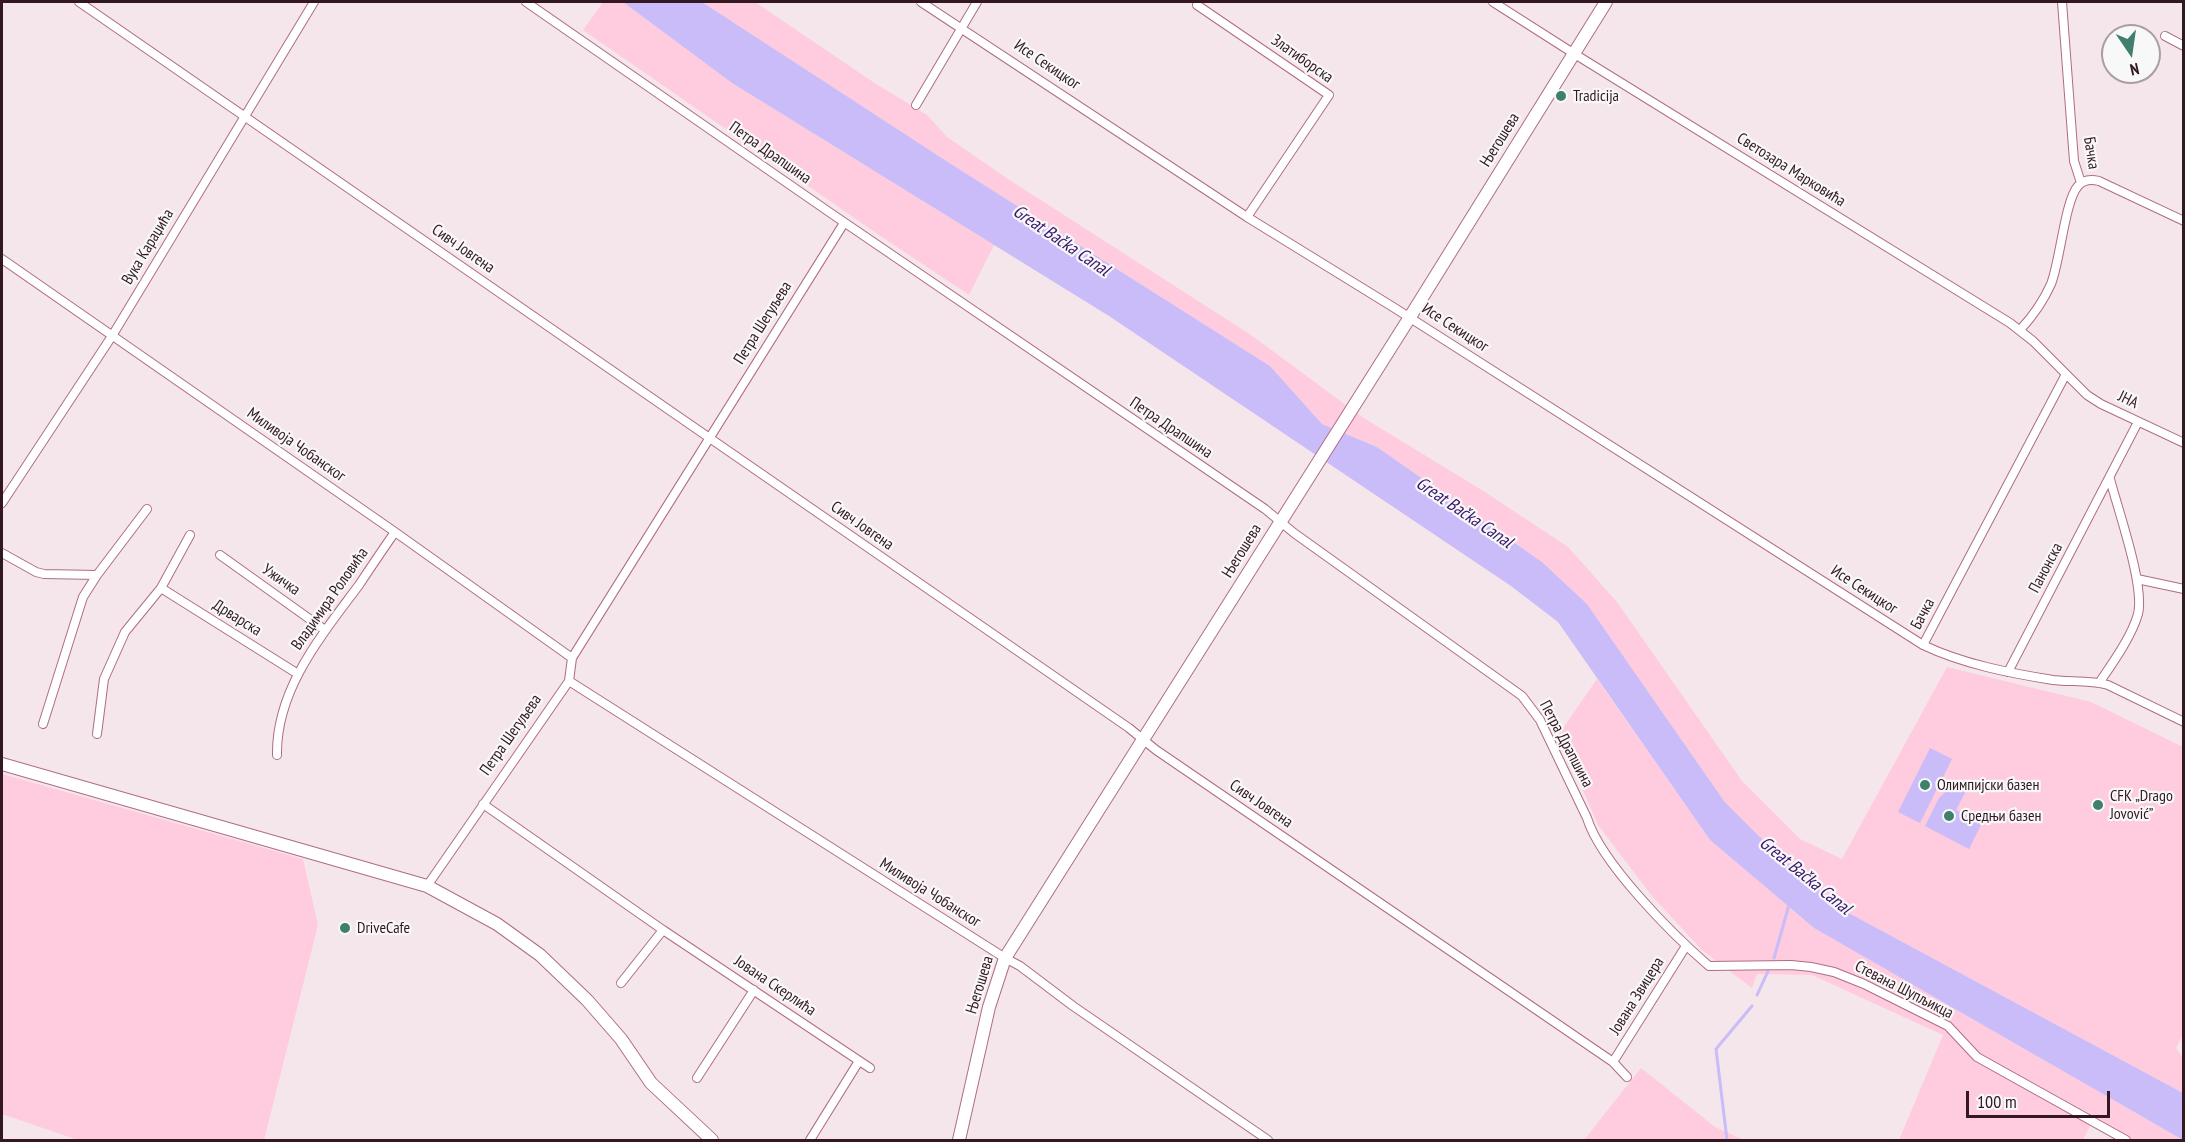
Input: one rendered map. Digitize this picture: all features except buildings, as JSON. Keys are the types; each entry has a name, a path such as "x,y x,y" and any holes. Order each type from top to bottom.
{"street":[{"name":"Сивч Јовгена","path":"79,2 1143,740 1613,1062 1627,1077"},
{"name":"Вука Караџића","path":"2,503 112,336 314,2"},
{"name":"Петра Драпшина","path":"526,2 844,223 1281,521 1294,533 1522,696 1540,720 1591,831 1620,873 1686,946 1709,966"},
{"name":"Исе Секицког","path":"921,2 1247,217 1410,317 1923,645 1958,659 2008,672"},
{"path":"916,105 977,2"},
{"name":"Светозара Марковића","path":"1493,2 2020,330 2066,374"},
{"name":"Његошева","path":"959,1140 989,1007 1005,958 1606,2"},
{"name":"Бачка","path":"2020,330 2037,310 2051,285 2072,197 2081,183 2074,161 2062,2"},
{"name":"Златиборска","path":"1197,5 1329,95 1247,217"},
{"path":"2165,36 2184,46"},
{"path":"2081,183 2093,179 2099,180 2184,221"},
{"name":"Петра Шегуљева","path":"427,886 569,681 572,658 844,223"},
{"name":"Миливоја Чобанског","path":"2,259 572,658"},
{"name":"Бачка","path":"1923,645 2066,374"},
{"name":"ЈНА","path":"2066,374 2093,399 2184,443"},
{"name":"Панонска","path":"2008,672 2138,422"},
{"path":"2099,683 2134,624 2138,615 2140,596 2110,479"},
{"path":"43,724 83,597 147,509"},
{"name":"Владимира Роловића","path":"278,755 277,740 298,674 325,630 395,532"},
{"path":"97,734 104,679 125,632 161,588 190,535"},
{"path":"2,553 44,574 97,575"},
{"name":"Ужичка","path":"220,555 325,630"},
{"path":"2137,579 2184,589"},
{"name":"Дрварска","path":"161,588 298,674"},
{"path":"2008,672 2055,680 2099,683 2184,722"},
{"name":"Миливоја Чобанског","path":"569,681 1020,966 1073,1006 1268,1140"},
{"path":"2,764 427,886 497,924 540,955 587,1000 621,1039 651,1083 712,1140"},
{"name":"Јована Скерлића","path":"483,804 663,930 870,1068"},
{"path":"621,983 663,930"},
{"name":"Јована Звицера","path":"1613,1062 1686,946"},
{"name":"Стевана Шупљикца","path":"1709,966 1791,965 1811,967 1834,972 1864,984 1948,1026 1977,1057 2126,1140"},
{"path":"697,1078 754,990"},
{"path":"810,1140 859,1061"}],"shaded area":[{"path":"599,2 623,2 732,83 994,245 969,295 583,30 602,4"},
{"path":"702,2 755,2 876,84 927,115 947,137 1008,179 1251,335 1362,417 1485,492 1568,547 1617,602 1742,781 1800,839 1842,859 1947,667 2091,702 2183,747 2184,1033 2176,1048 2183,1058 2183,1093 1845,911 1782,859 1724,801 1587,604 1542,562 1377,447 1322,424 1270,366 951,164"},
{"path":"1597,679 1710,840 1814,928 2183,1140 2115,1140 2091,1124 2083,1140 1899,1140 1943,1035 1812,975 1757,974 1752,988 1702,950 1652,896 1598,825 1559,734"},
{"path":"2,774 303,859 318,925 264,1140 78,1140 2,1114"},
{"path":"1641,1068 1715,1127 1744,1140 1584,1140"}],"water":[{"name":"Great Bačka Canal","path":"623,2 702,2 951,164 1270,366 1322,424 1377,447 1542,562 1587,604 1724,801 1782,859 1845,911 2183,1093 2183,1140 1814,928 1710,840 1558,622 1511,586 1109,316 732,83"},
{"name":"Олимпијски базен","path":"1930,748 1952,759 1920,823 1898,812"},
{"name":"Средњи базен","path":"1955,783 1967,789 1956,810 1982,823 1969,849 1925,826 1939,798"}],"waterway":[{"path":"1774,958 1789,905"},
{"path":"1757,995 1768,971"},
{"path":"1727,1140 1716,1049 1752,1006"}],"place":[{"name":"Tradicija","path":"1561,96"},
{"name":"Олимпијски базен","path":"1925,785"},
{"name":"CFK „Drago Jovović”","path":"2098,805"},
{"name":"Средњи базен","path":"1949,816"},
{"name":"DriveCafe","path":"345,928"}]}
